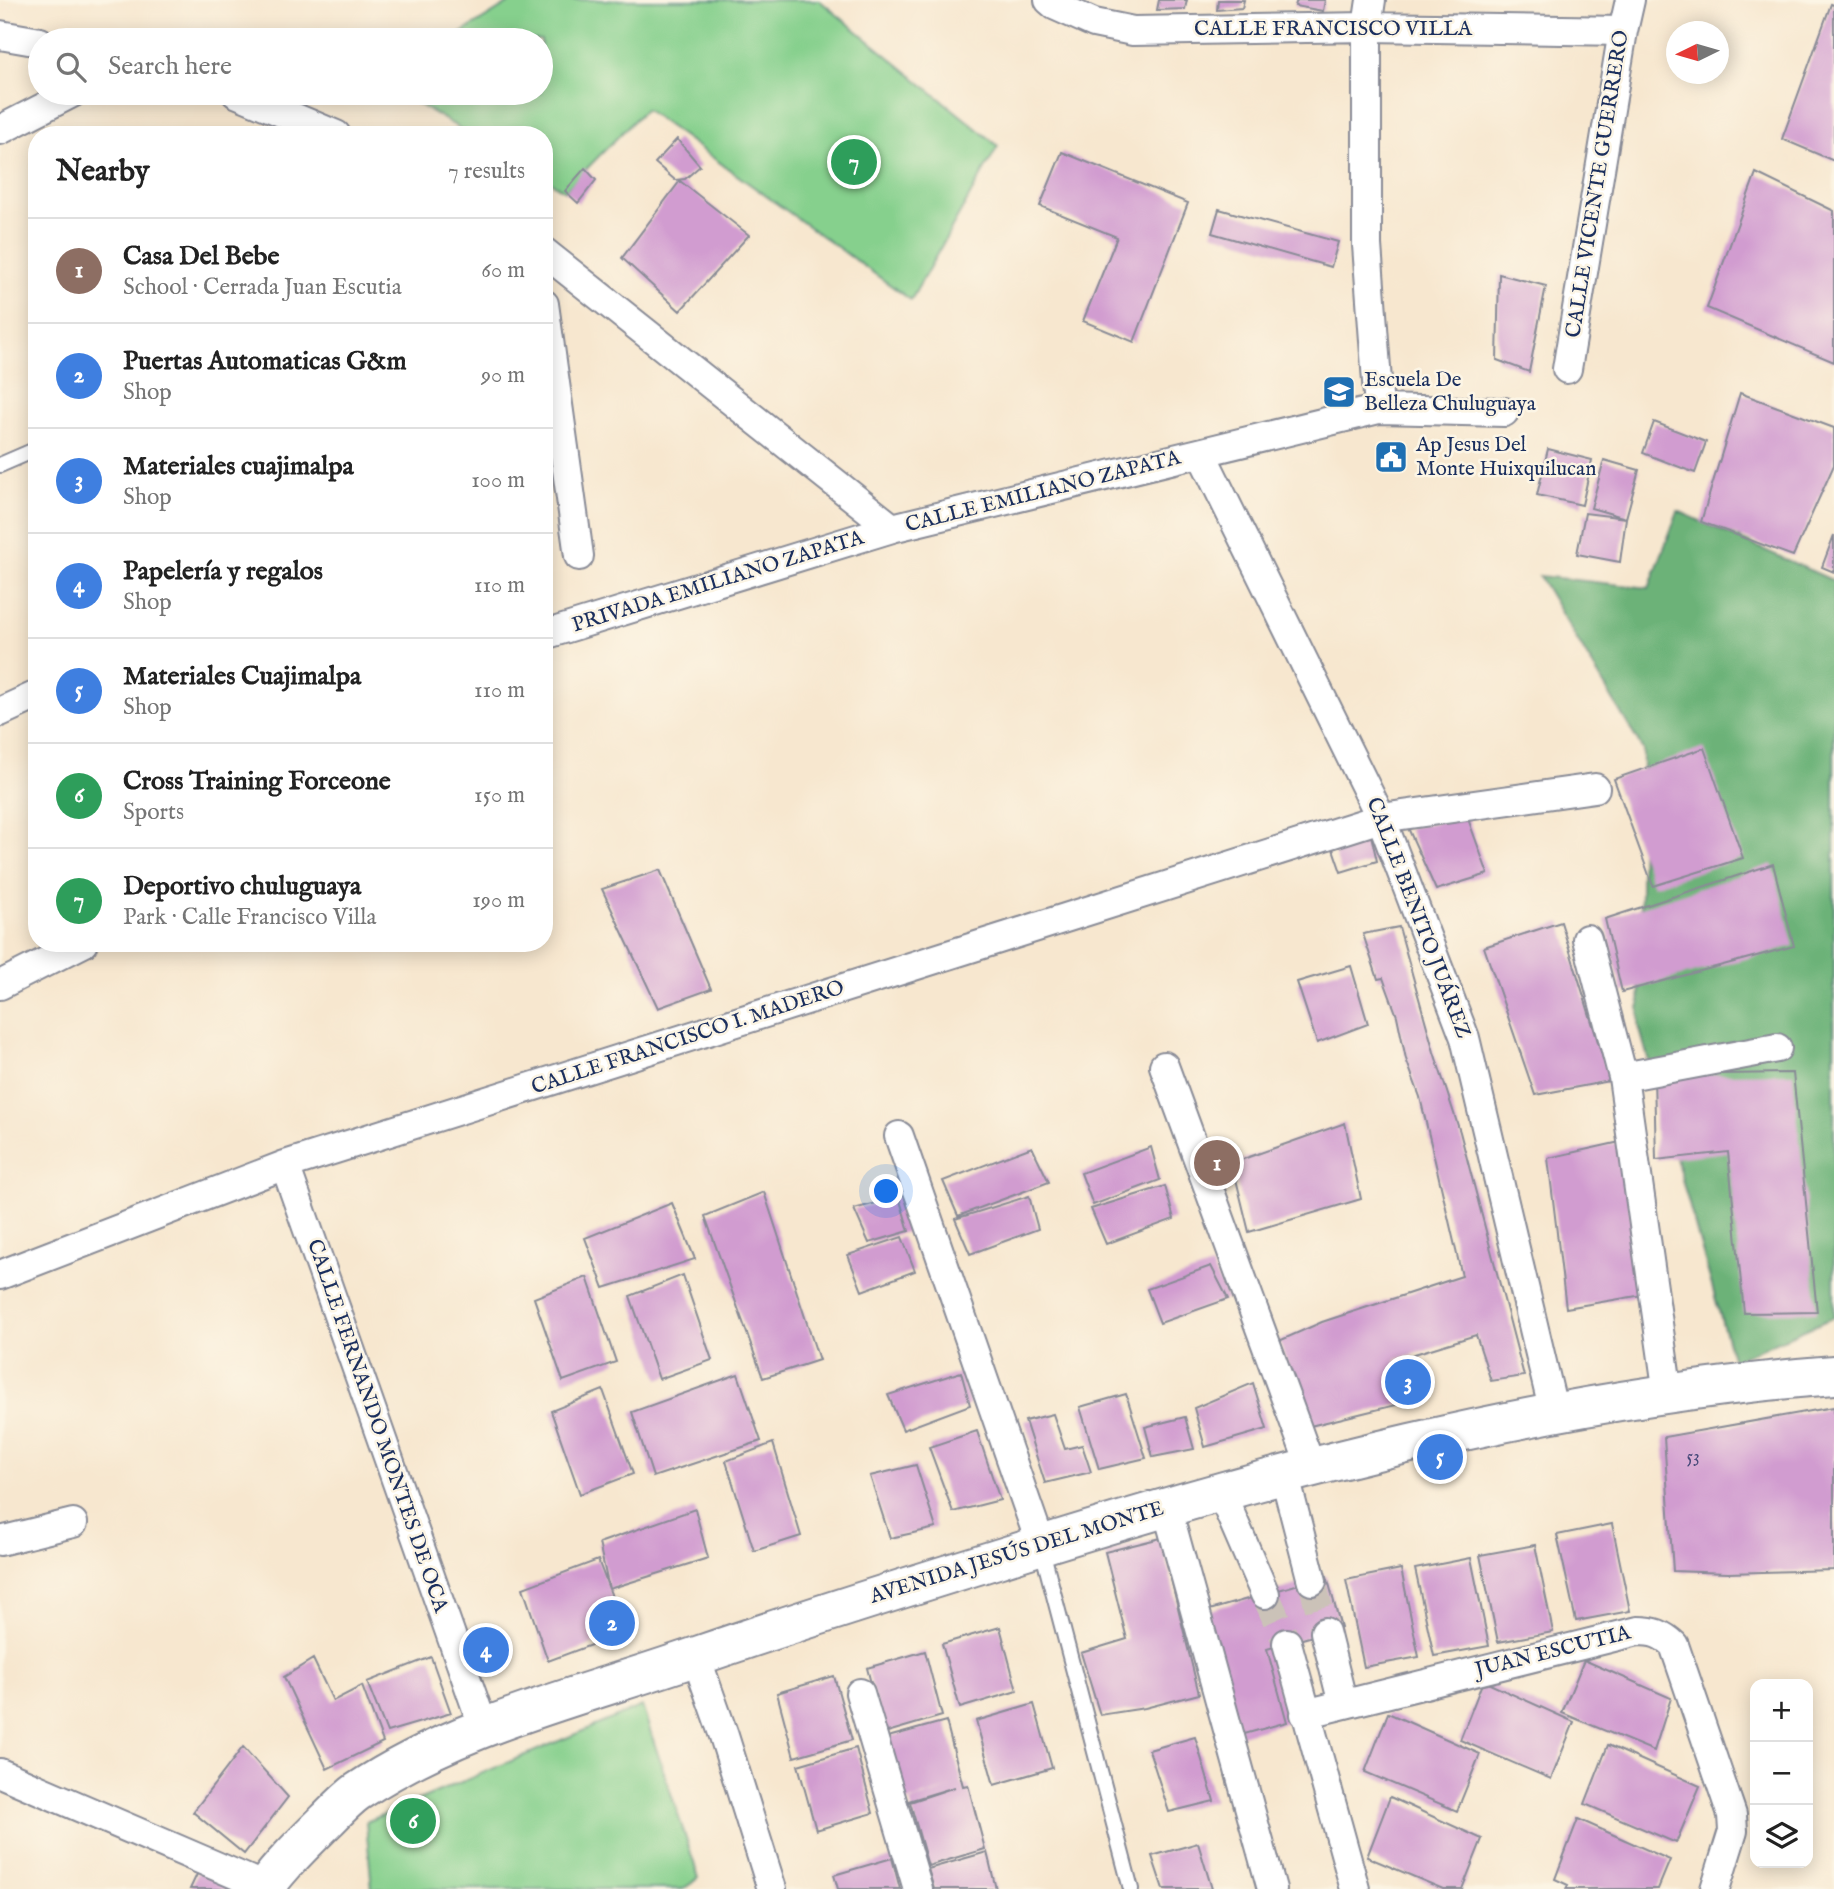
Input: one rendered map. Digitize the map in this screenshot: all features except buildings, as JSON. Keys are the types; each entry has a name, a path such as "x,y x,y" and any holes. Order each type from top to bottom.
{"main road":[{"name":"AVENIDA JESÚS DEL MONTE","path":"264,1888 289,1857 354,1795 398,1768 483,1727 770,1630 1167,1505 1298,1470 1555,1413 1668,1394 1834,1375"}],"street":[{"name":"CALLE FRANCISCO VILLA","path":"1049,0 1056,6 1094,23 1133,30 1369,14 1623,31"},
{"name":"CALLE VICENTE GUERRERO","path":"1567,369 1630,0"},
{"path":"1369,14 1367,245 1379,409"},
{"path":"0,35 28,40"},
{"path":"0,130 49,105"},
{"path":"265,105 315,126"},
{"name":"CALLE EMILIANO ZAPATA","path":"553,259 892,528 1379,409 1504,412"},
{"path":"553,369 579,556"},
{"name":"CALLE BENITO JUÁREZ","path":"1201,453 1381,818 1465,1038 1555,1413"},
{"name":"PRIVADA EMILIANO ZAPATA","path":"553,632 892,528"},
{"path":"0,712 28,699"},
{"name":"CALLE FRANCISCO I. MADERO","path":"0,1275 285,1166 1381,818 1595,788"},
{"path":"1587,939 1623,1077 1668,1394"},
{"path":"0,985 65,952"},
{"path":"1623,1077 1777,1048"},
{"path":"1164,1066 1298,1470 1312,1581"},
{"path":"899,1136 1041,1545"},
{"name":"CALLE FERNANDO MONTES DE OCA","path":"285,1166 483,1727"},
{"path":"1220,1490 1265,1594"},
{"path":"1167,1505 1272,1889"},
{"path":"0,1541 73,1524"},
{"name":"JUAN ESCUTIA","path":"1305,1714 1638,1631 1652,1631 1665,1636 1674,1645 1732,1815 1732,1831 1716,1889"},
{"path":"1325,1632 1343,1704"},
{"path":"1287,1643 1355,1889"},
{"path":"696,1657 772,1889"},
{"path":"860,1693 918,1889"},
{"path":"0,1773 264,1888"}],"lane":[{"path":"0,465 28,453"},
{"path":"1041,1545 1131,1889"}],"green space":[{"path":"514,0 819,0 998,146 911,300 645,109 565,191 553,184 553,126 456,126 420,105 553,105 553,28 469,28"},
{"path":"1678,511 1834,581 1834,1317 1733,1361 1639,1026 1643,750 1539,576 1649,588"},
{"path":"642,1706 699,1878 683,1889 372,1889 366,1822"}],"tunnel":[{"path":"1312,1581 1325,1632"},
{"path":"1265,1594 1287,1643"}],"place":[{"name":"Deportivo chuluguaya","path":"854,162"},
{"name":"Escuela De Belleza Chuluguaya","path":"1339,392"},
{"name":"Ap Jesus Del Monte Huixquilucan","path":"1391,457"},
{"name":"Casa Del Bebe","path":"1217,1163"},
{"name":"Materiales cuajimalpa","path":"1408,1382"},
{"name":"Materiales Cuajimalpa","path":"1440,1457"},
{"name":"Puertas Automaticas G&m","path":"612,1623"},
{"name":"Papelería y regalos","path":"486,1650"},
{"name":"Cross Training Forceone","path":"413,1821"}]}
